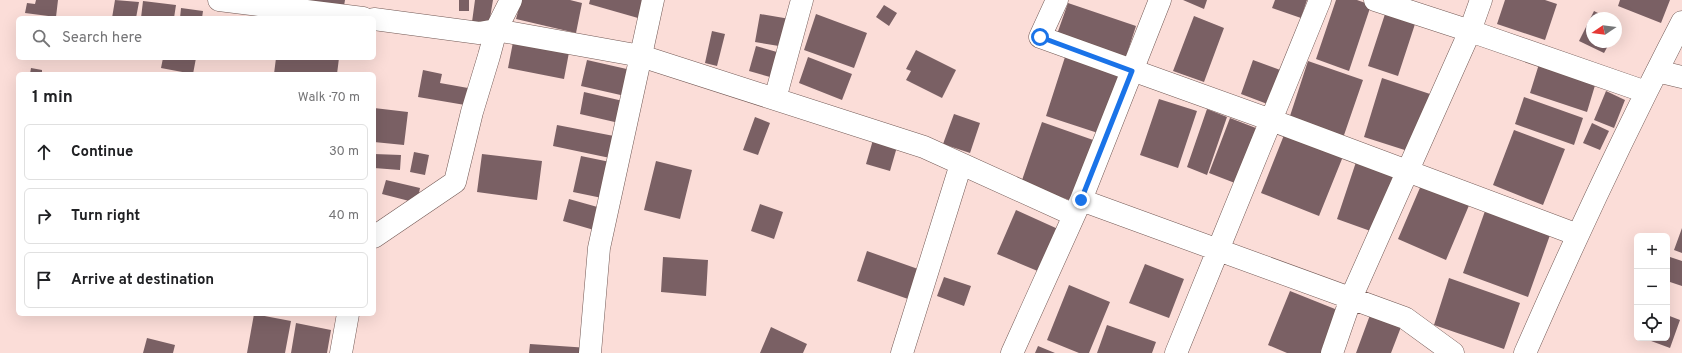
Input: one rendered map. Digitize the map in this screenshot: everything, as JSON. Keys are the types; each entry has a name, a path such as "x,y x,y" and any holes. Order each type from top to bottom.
{"street":[{"path":"220,0 358,11"},
{"path":"376,236 455,182 472,112 496,30 511,0"},
{"path":"590,353 599,248 653,0"},
{"path":"775,99 802,0"},
{"path":"1057,0 1040,37 1271,120 1578,235"},
{"path":"1012,353 1078,207 1160,0"},
{"path":"1176,353 1320,0"},
{"path":"1375,0 1646,92"},
{"path":"1332,353 1351,298 1470,31 1481,0"},
{"path":"376,19 479,32 496,30 641,56 924,147 962,164 1078,207 1218,249 1405,318 1453,353"},
{"path":"1525,353 1578,235 1646,92 1682,22"},
{"path":"1657,71 1682,77"},
{"path":"902,353 962,164"},
{"path":"341,353 348,316"}],"building":[{"path":"36,0 58,0 56,16 25,13 27,3 35,4"},
{"path":"115,0 139,2 136,16 112,16"},
{"path":"296,0 345,0 343,12"},
{"path":"459,0 469,0 469,11 459,11"},
{"path":"475,0 493,0 489,24 472,22"},
{"path":"521,0 570,0 582,3 576,33 516,19"},
{"path":"590,0 651,0 645,20 589,4"},
{"path":"1183,0 1207,0 1204,9"},
{"path":"1275,0 1307,0 1301,18 1272,8"},
{"path":"1336,0 1357,0 1371,5 1349,71 1316,59"},
{"path":"1505,0 1545,0 1557,4 1545,40 1497,24"},
{"path":"1620,0 1670,0 1661,23 1618,6"},
{"path":"143,1 176,5 174,16 141,16"},
{"path":"1068,3 1136,26 1125,60 1056,37"},
{"path":"884,5 897,13 889,26 876,17"},
{"path":"181,8 203,11 202,16 180,16"},
{"path":"760,14 790,19 785,47 755,42"},
{"path":"816,14 867,33 854,68 804,50"},
{"path":"1385,14 1415,24 1398,76 1368,66"},
{"path":"1194,16 1224,28 1204,82 1173,71"},
{"path":"1586,27 1586,44 1579,41"},
{"path":"712,31 725,34 717,66 705,63"},
{"path":"514,37 570,47 564,79 508,68"},
{"path":"756,46 784,54 777,79 749,71"},
{"path":"1594,48 1607,48 1604,53"},
{"path":"916,50 956,70 942,98 906,80 911,71 906,69"},
{"path":"808,57 852,74 842,100 799,83"},
{"path":"1065,57 1123,76 1104,135 1046,116"},
{"path":"163,60 196,60 193,72 182,72 161,68"},
{"path":"276,60 339,60 337,72 274,72"},
{"path":"587,60 631,70 625,96 581,86"},
{"path":"1253,60 1283,71 1270,105 1241,94"},
{"path":"1308,61 1363,80 1343,138 1289,119"},
{"path":"1539,64 1596,82 1587,112 1530,93"},
{"path":"31,68 42,70 42,72 30,72"},
{"path":"423,70 442,74 440,83 468,88 465,105 418,97"},
{"path":"1382,78 1433,95 1414,153 1364,137"},
{"path":"1606,91 1625,100 1614,128 1594,120"},
{"path":"584,92 623,101 619,123 580,114"},
{"path":"1524,97 1583,118 1574,145 1515,124"},
{"path":"1159,99 1197,111 1178,168 1140,155"},
{"path":"376,108 408,112 404,145 376,142"},
{"path":"1207,109 1227,117 1207,175 1187,167"},
{"path":"954,114 980,123 970,153 943,144"},
{"path":"755,117 770,123 758,155 743,150"},
{"path":"1230,118 1261,130 1240,185 1209,173"},
{"path":"1042,122 1096,141 1075,202 1021,183"},
{"path":"1592,123 1609,131 1600,150 1583,143"},
{"path":"557,125 614,136 610,158 553,146"},
{"path":"1286,130 1344,154 1319,216 1261,193"},
{"path":"1514,130 1565,149 1543,205 1493,185"},
{"path":"875,133 899,140 890,171 866,164"},
{"path":"414,152 429,155 425,175 410,172"},
{"path":"376,154 401,155 400,170 376,168"},
{"path":"482,154 542,161 537,200 477,192"},
{"path":"581,156 610,162 602,198 573,192"},
{"path":"656,161 692,170 680,219 644,210"},
{"path":"1356,162 1396,175 1376,233 1337,219"},
{"path":"386,180 420,188 417,203 382,194"},
{"path":"1422,183 1470,203 1446,260 1398,239"},
{"path":"569,199 601,208 594,230 563,221"},
{"path":"760,204 783,212 774,239 751,231"},
{"path":"1016,210 1058,229 1040,272 997,254"},
{"path":"1485,211 1550,235 1528,297 1463,273"},
{"path":"1682,228 1682,253 1674,250"},
{"path":"867,251 918,269 908,299 857,281"},
{"path":"663,257 708,260 706,296 661,292"},
{"path":"1670,257 1682,261 1682,286 1670,282"},
{"path":"1145,264 1184,279 1169,318 1129,303"},
{"path":"944,277 971,286 964,306 937,296"},
{"path":"1449,278 1520,303 1504,349 1434,325"},
{"path":"1069,285 1110,302 1089,353 1079,353 1047,340"},
{"path":"1290,291 1340,311 1323,353 1287,353 1268,345"},
{"path":"1370,315 1401,327 1391,353 1356,353"},
{"path":"254,316 265,316 291,321 285,353 247,353"},
{"path":"1670,316 1680,320 1670,348 1651,341 1670,341"},
{"path":"296,323 331,330 327,353 291,353"},
{"path":"1107,325 1156,342 1152,353 1097,353"},
{"path":"771,327 807,344 803,353 760,353"},
{"path":"147,338 175,345 173,353 143,353"},
{"path":"530,344 589,348 588,353 529,353"},
{"path":"1038,346 1055,353 1035,353"}],"route":[{"path":"1040,37 1132,71 1081,200"}]}
